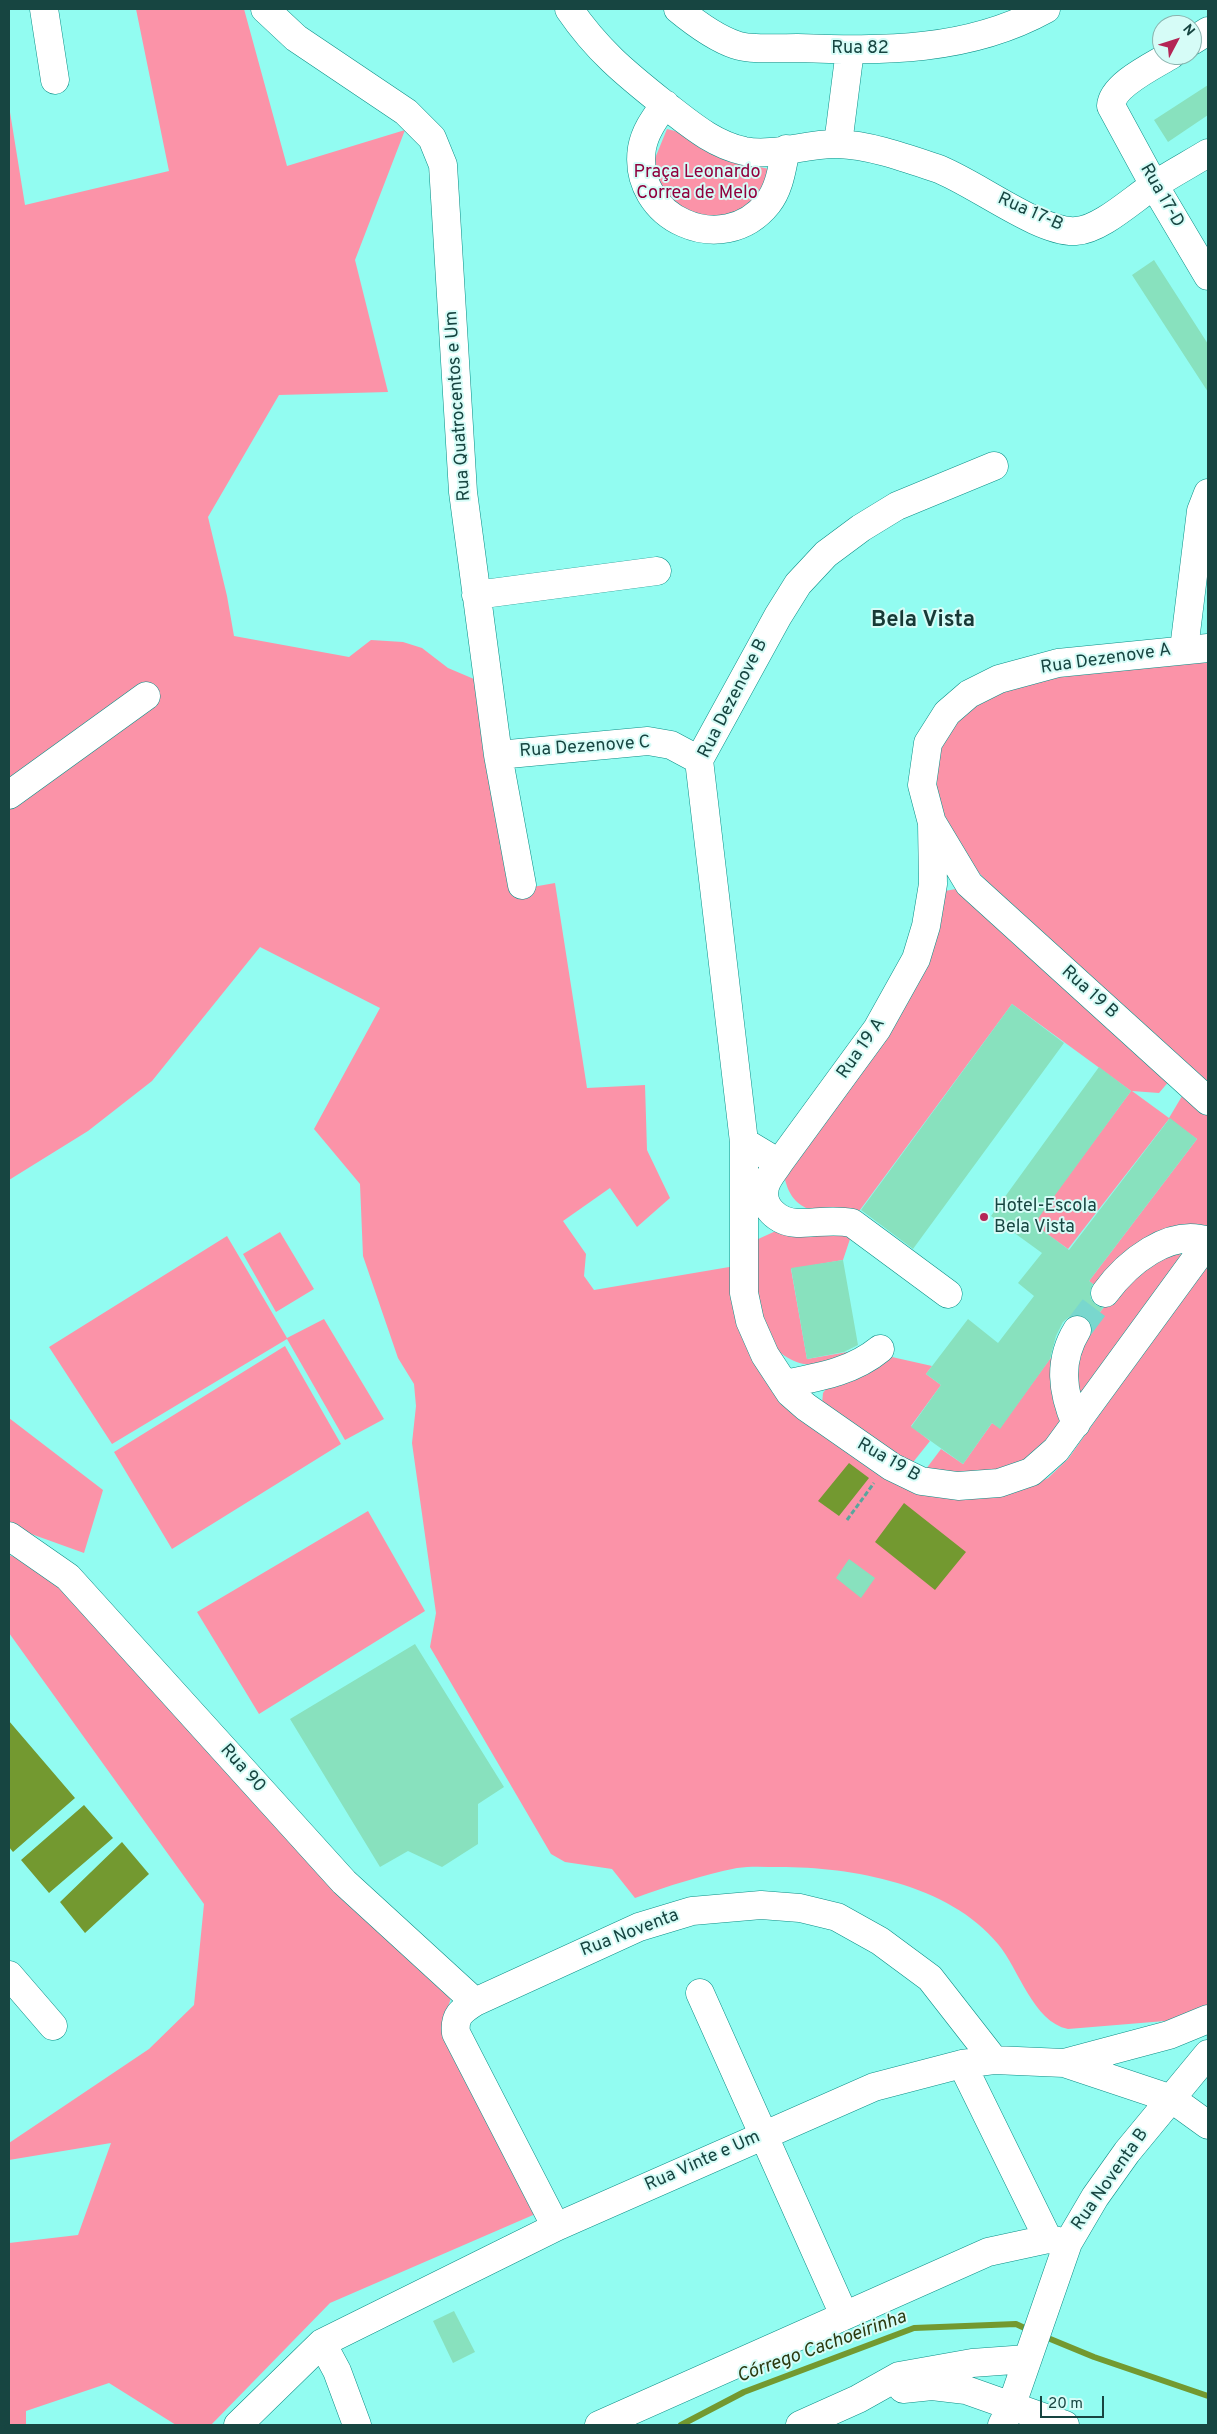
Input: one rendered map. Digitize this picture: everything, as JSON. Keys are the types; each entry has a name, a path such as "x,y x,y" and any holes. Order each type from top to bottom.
{"street":[{"path":"44,9 56,80"},
{"name":"Rua Quatrocentos e Um","path":"265,9 296,38 406,112 432,138 443,164 463,492 498,756 522,885"},
{"name":"Rua 17-B","path":"568,9 588,37 610,60 695,129 722,144 745,151 766,153 838,144 892,153 945,172 1023,214 1056,228 1075,232 1099,223 1154,185 1208,153"},
{"name":"Rua 82","path":"678,9 696,24 737,46 850,50 892,50 961,41 1012,26 1046,9"},
{"path":"838,144 850,50"},
{"name":"Rua 17-D","path":"1155,65 1117,90 1111,99 1110,106 1208,276"},
{"path":"665,104 648,129 642,148 643,176 653,197 668,214 682,224 710,231 733,229 749,221 768,203 778,185 786,149"},
{"name":"Rua Dezenove B","path":"744,1142 699,760 778,616 798,584 826,554 861,528 897,506 994,466"},
{"path":"1196,649 1201,511 1208,493"},
{"path":"476,595 657,571"},
{"name":"Rua Dezenove A","path":"933,884 932,823 922,785 928,743 947,713 969,694 999,679 1058,663 1196,649"},
{"path":"9,795 146,696"},
{"name":"Rua Dezenove C","path":"498,756 648,740 671,745 699,760"},
{"name":"Rua 19 B","path":"932,823 969,884 1208,1101"},
{"path":"933,884 969,884"},
{"name":"Rua 19 A","path":"933,884 921,943 907,978 877,1028 779,1163 767,1182 764,1192 767,1206 771,1212 789,1222 836,1220 852,1223 948,1294"},
{"path":"744,1142 779,1163"},
{"name":"Rua 19 B","path":"744,1142 743,1283 750,1321 765,1355 784,1384 806,1407 887,1464 921,1481 940,1485 985,1486 1022,1477 1039,1467 1056,1450 1076,1424 1208,1242"},
{"path":"1105,1293 1125,1270 1161,1245 1184,1237 1193,1237 1208,1242"},
{"path":"1076,1424 1066,1396 1063,1372 1068,1348 1077,1330"},
{"path":"784,1384 846,1370 869,1358 880,1349"},
{"path":"9,1519 41,1558"},
{"name":"Rua 90","path":"9,1536 68,1577 344,1882 386,1906 475,2002"},
{"name":"Rua Noventa","path":"556,2227 456,2033 454,2022 460,2011 475,2002 640,1927 692,1911 761,1905 800,1908 836,1917 880,1941 930,1978 994,2060"},
{"path":"9,1976 53,2026"},
{"path":"700,1993 844,2315"},
{"path":"1064,2062 1169,2035 1208,2018"},
{"name":"Rua Noventa B","path":"1006,2416 1041,2319 1058,2241 1095,2197 1127,2152 1208,2054"},
{"name":"Rua Vinte e Um","path":"238,2425 322,2343 556,2227 874,2087 962,2064 994,2060 1064,2062 1172,2099 1208,2125"},
{"path":"600,2425 988,2252 1058,2241 962,2064"},
{"path":"322,2343 338,2371 357,2425"},
{"path":"800,2425 858,2399 899,2376 1029,2352"},
{"path":"858,2399 895,2390 932,2386 966,2390 1006,2416 1065,2425"}],"path":[{"path":"847,1520 887,1464"}],"green space":[{"path":"136,9 244,9 287,166 405,130 355,260 388,392 279,395 208,517 227,596 234,636 349,657 371,640 403,642 422,648 448,668 481,682 510,891 555,883 587,1088 645,1085 647,1150 670,1198 637,1227 610,1188 563,1221 586,1254 584,1276 594,1290 741,1265 759,1350 905,1479 1035,1484 1048,1478 1068,1459 1208,1262 1208,2010 1177,2020 1068,2029 1056,2024 1036,2006 1006,1955 978,1923 926,1893 898,1883 837,1871 807,1868 742,1867 698,1877 635,1898 612,1869 565,1862 551,1854 430,1647 436,1613 412,1443 416,1406 414,1384 398,1358 363,1256 360,1184 314,1129 380,1008 260,947 152,1081 88,1131 9,1180 9,106 25,205 169,171"},
{"name":"Praça Leonardo Correa de Melo","path":"667,129 675,131 726,160 774,170 760,204 728,224 676,212 649,173"},
{"path":"1208,660 1208,1088 1009,903 965,857 944,825 940,815 937,803 936,777 940,751 949,730 972,707 999,691 1049,679"},
{"path":"961,888 1176,1073 1159,1093 1132,1091 1169,1118 1188,1086 1208,1105 1208,1238 1027,1472 920,1477 941,1449 963,1464 992,1423 1000,1428 1073,1327 1083,1334 1111,1298 1089,1281 1197,1139 1169,1119 1068,1249 1033,1224 1131,1091 1012,1004 857,1214 810,1210 794,1199 788,1189 784,1175 945,891"},
{"path":"778,1230 852,1233 843,1260 791,1269 807,1359 859,1350 869,1352 820,1364 808,1365 786,1356 757,1332 756,1240"},
{"path":"280,1232 314,1289 276,1312 243,1254"},
{"path":"227,1236 287,1338 324,1319 384,1419 345,1440 287,1339 112,1444 49,1347"},
{"path":"285,1346 341,1444 172,1549 114,1452"},
{"path":"883,1355 932,1366 926,1374 941,1385 911,1426 930,1441 906,1471 822,1404 823,1393 829,1385"},
{"path":"9,1418 103,1490 84,1553 9,1526"},
{"path":"368,1511 425,1611 259,1714 197,1612"},
{"path":"9,1555 77,1581 454,1989 442,2025 540,2212 330,2303 211,2425 176,2425 109,2383 26,2411 26,2425 9,2425 9,2243 78,2235 111,2143 9,2160 9,2143 149,2049 194,2005 204,1904 9,1633"}],"shaded area":[{"path":"849,1463 869,1478 839,1516 818,1501"},
{"path":"904,1503 966,1552 935,1590 875,1542"},
{"path":"9,1721 75,1798 13,1852 9,1847"},
{"path":"84,1805 113,1838 49,1893 21,1860"},
{"path":"122,1842 149,1874 85,1933 60,1902"}],"building":[{"path":"1208,85 1208,115 1168,142 1154,120"},
{"path":"1154,260 1208,344 1208,392 1132,275"},
{"path":"1012,1004 1064,1043 913,1249 861,1210"},
{"path":"1099,1067 1131,1091 1034,1224 1069,1250 1170,1118 1197,1139 1089,1281 1093,1284 1090,1291 1091,1299 1096,1305 1103,1308 1091,1324 1085,1316 1077,1314 1063,1322 1056,1336 1050,1359 1000,1429 992,1423 963,1464 911,1427 941,1385 926,1374 968,1319 998,1343 1034,1296 1018,1283 1042,1253 991,1216"},
{"path":"843,1260 858,1345 844,1352 807,1359 791,1268"},
{"path":"849,1559 875,1578 861,1598 836,1578"},
{"path":"415,1644 504,1787 478,1804 478,1844 442,1867 408,1851 380,1867 290,1719"},
{"path":"454,2311 475,2352 453,2363 433,2321"}],"waterway":[{"name":"Córrego Cachoeirinha","path":"681,2425 744,2392 914,2328 1016,2324 1031,2331"},
{"name":"Córrego Cachoeirinha","path":"1043,2336 1094,2357 1208,2396"}],"tunnel":[{"path":"1077,1330 1105,1293"}],"place":[{"name":"Hotel-Escola Bela Vista","path":"984,1217"}],"district":[{"name":"Bela Vista","path":"923,622"}]}
